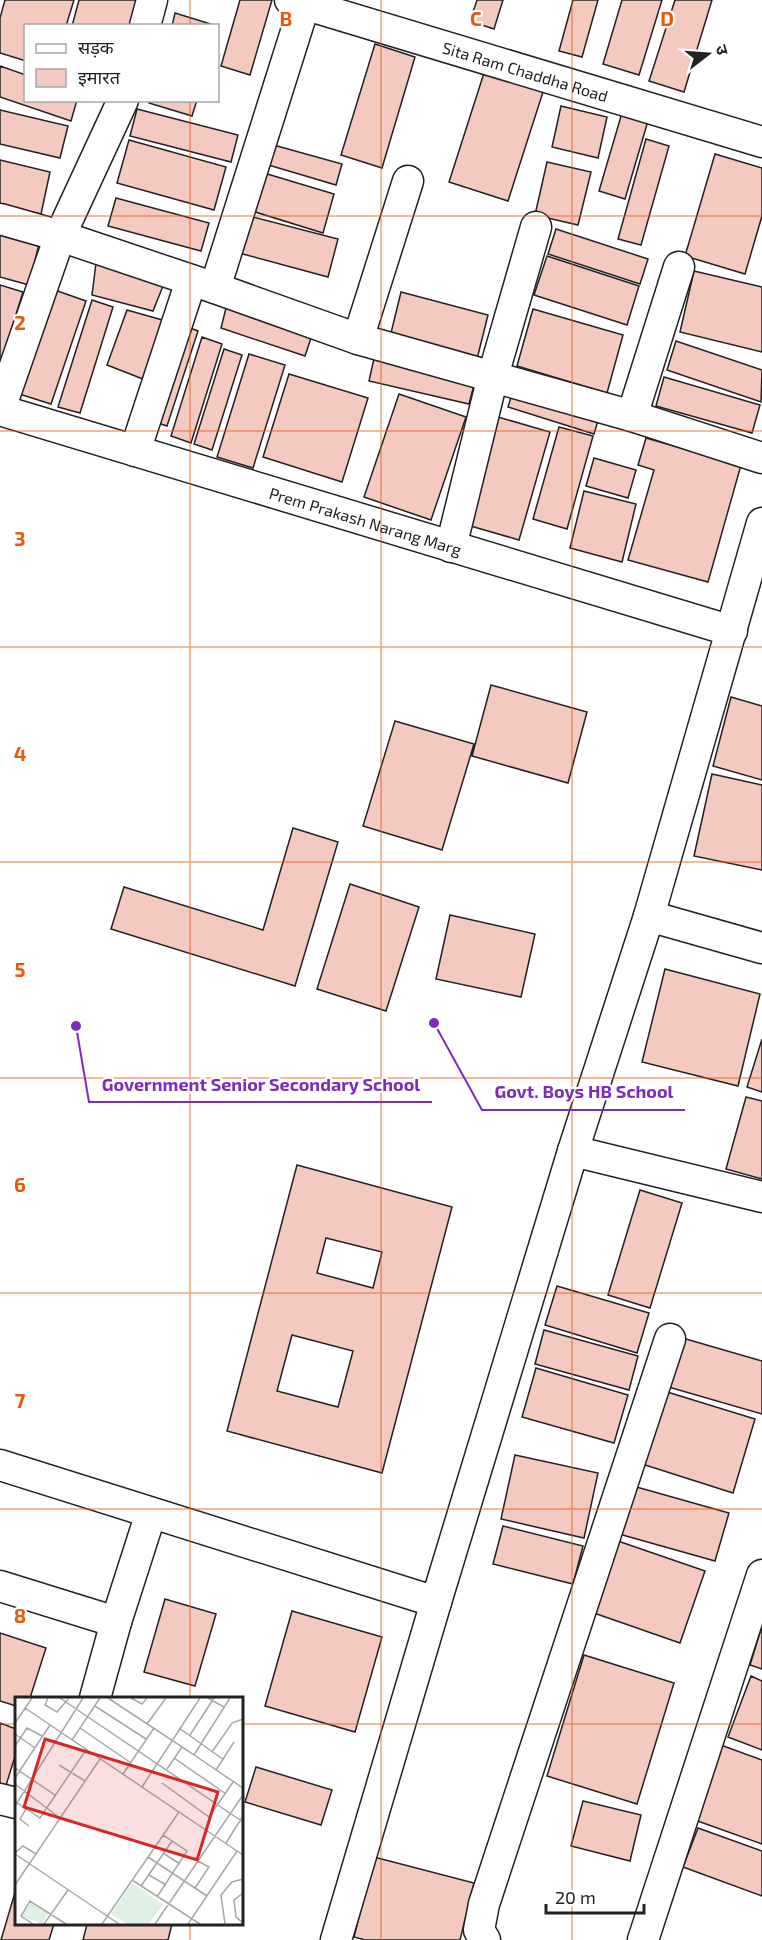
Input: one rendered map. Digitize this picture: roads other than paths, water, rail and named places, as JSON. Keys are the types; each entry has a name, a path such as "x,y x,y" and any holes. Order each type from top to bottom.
{"street":[{"path":"146,24 152,0"},
{"path":"135,451 203,284 300,1"},
{"name":"Sita Ram Chaddha Road","path":"300,1 762,142"},
{"path":"0,409 60,236 122,102"},
{"path":"358,339 408,181"},
{"path":"0,219 60,236 358,339 632,416 762,458"},
{"path":"451,547 493,376 536,227"},
{"path":"632,416 679,267"},
{"name":"Prem Prakash Narang Marg","path":"0,409 732,631"},
{"path":"336,1940 573,1151 649,916 762,523"},
{"path":"649,916 762,948"},
{"path":"573,1151 762,1197"},
{"path":"485,1940 479,1930 484,1904 670,1339"},
{"path":"0,1465 436,1602"},
{"path":"95,1697 151,1513"},
{"path":"643,1940 762,1575"},
{"path":"0,1586 116,1623"},
{"path":"0,1799 15,1803"}],"place":[{"name":"Govt. Boys HB School","path":"434,1023"},
{"name":"Government Senior Secondary School","path":"76,1026"}]}
